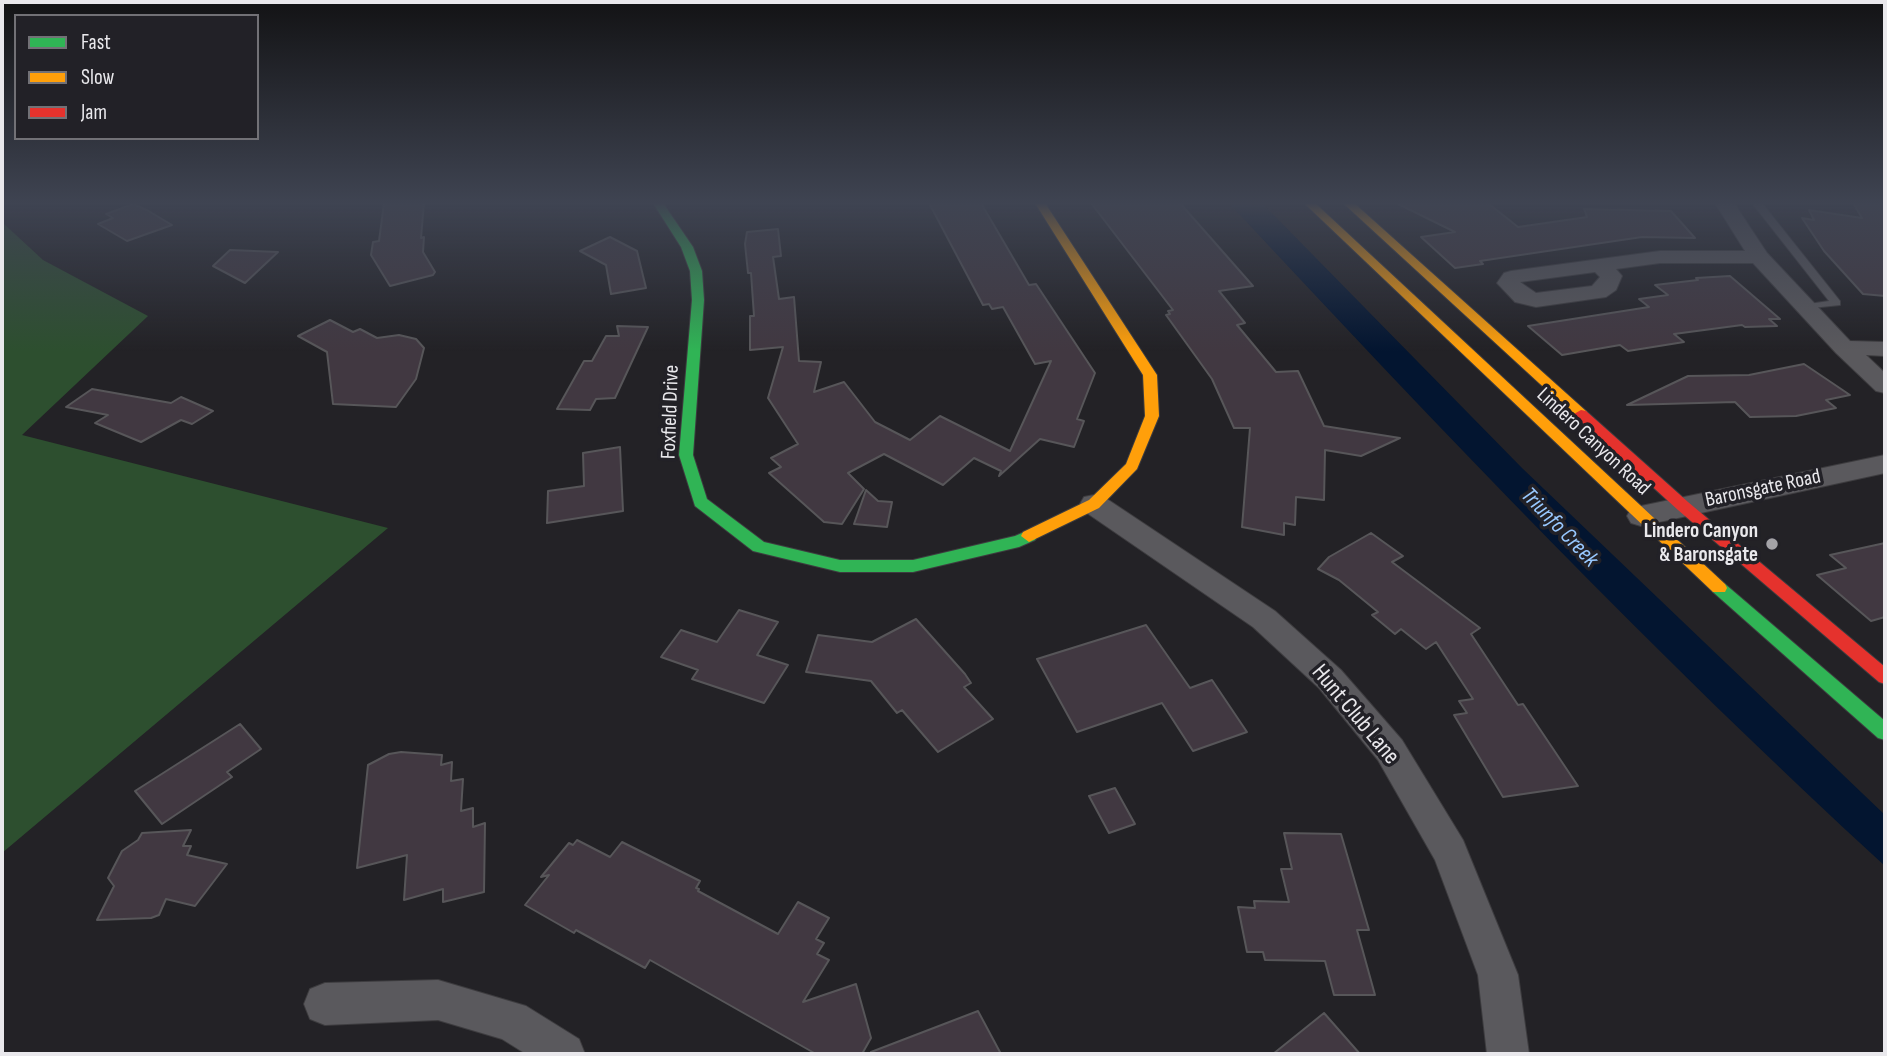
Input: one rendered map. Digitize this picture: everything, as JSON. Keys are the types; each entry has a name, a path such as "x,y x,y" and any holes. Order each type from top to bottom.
{"street":[{"name":"Foxfield Drive","path":"689,252 696,271 698,300 686,455 701,502 758,547 840,566 913,566 1018,541 1094,504 1132,466 1152,416 1150,375 1072,252"},
{"name":"Lindero Canyon Road","path":"1362,252 1750,617 1885,732"},
{"name":"Lindero Canyon Road","path":"1402,252 1683,506 1885,677"},
{"path":"1756,252 1844,348 1885,386"},
{"path":"1600,265 1660,257 1759,257"},
{"path":"1844,348 1885,349"},
{"name":"Baronsgate Road","path":"1640,516 1885,464"},
{"name":"Hunt Club Lane","path":"1094,504 1264,619 1330,680 1390,750 1450,852 1498,975 1507,1054"},
{"path":"325,1003 438,1000 511,1021 564,1054"}],"lane":[{"path":"1796,252 1836,303 1806,307"}],"green space":[{"path":"2,252 35,252 43,260 148,316 22,435 388,528 2,853"}],"water":[{"name":"Triunfo Creek","path":"1275,252 1310,252 1522,468 1885,815 1885,866 1633,624"}],"building":[{"path":"228,252 278,252 245,283 213,266"},
{"path":"371,252 423,252 435,272 433,275 390,286"},
{"path":"582,252 637,252 646,288 611,294 606,265"},
{"path":"746,252 781,252 781,256 773,257 779,299 794,297 799,361 821,362 814,392 844,382 875,422 910,440 940,416 1010,451 1051,361 1035,364 1003,307 992,309 989,304 983,305 955,252 1010,252 1029,285 1036,284 1095,373 1077,419 1084,421 1074,447 1040,439 999,476 1001,471 974,458 943,485 884,454 848,473 864,489 842,524 824,522 769,473 781,467 771,458 798,444 768,398 783,347 750,350 750,316 754,316 751,273 748,273"},
{"path":"1129,252 1223,252 1253,286 1219,291 1245,323 1237,325 1276,372 1298,371 1324,426 1400,438 1361,456 1325,450 1324,500 1296,497 1295,525 1284,523 1284,535 1242,527 1250,428 1234,428 1212,379 1166,315 1173,310"},
{"path":"1438,252 1539,252 1480,261 1483,264 1455,268"},
{"path":"1825,252 1885,252 1885,296 1863,294"},
{"path":"1730,276 1780,319 1769,319 1777,326 1742,325 1674,334 1684,342 1628,351 1620,345 1562,355 1528,326 1649,307 1639,299 1668,295 1655,285"},
{"path":"330,320 353,332 360,329 377,338 399,335 416,339 424,348 416,379 396,407 333,404 327,352 298,336"},
{"path":"617,326 648,327 615,398 596,399 590,410 557,409 584,361 592,361 606,336 619,336"},
{"path":"1804,364 1850,395 1826,400 1836,408 1796,416 1750,417 1735,402 1627,405 1688,376 1749,375"},
{"path":"92,389 171,403 181,397 213,411 192,424 181,420 141,442 95,423 108,415 66,407"},
{"path":"620,447 623,511 547,523 548,491 584,486 583,453"},
{"path":"866,490 878,501 892,502 887,527 854,524"},
{"path":"1371,533 1403,556 1392,562 1480,628 1471,634 1518,705 1523,704 1578,786 1503,797 1454,715 1467,713 1459,701 1473,699 1436,642 1426,649 1401,629 1395,634 1372,615 1378,612 1339,580 1318,569 1329,557"},
{"path":"1885,543 1885,617 1871,621 1817,575 1846,568 1830,555"},
{"path":"739,610 778,622 757,655 788,665 764,703 692,679 698,670 661,657 681,630 717,642"},
{"path":"916,619 965,674 971,683 964,687 993,719 938,752 902,710 897,713 871,681 806,672 818,635 872,642"},
{"path":"1146,625 1190,688 1212,680 1247,732 1193,751 1162,703 1077,732 1037,659"},
{"path":"240,724 261,749 227,772 232,777 162,824 135,791"},
{"path":"401,752 442,755 441,765 452,762 451,781 463,779 461,811 473,808 473,827 485,823 484,892 443,902 443,889 404,900 407,855 357,868 368,765 389,754"},
{"path":"1115,788 1135,824 1109,833 1089,796"},
{"path":"191,830 183,846 191,846 187,855 227,864 195,906 166,899 159,915 151,918 97,920 114,886 108,878 122,851 138,840 142,833"},
{"path":"1284,833 1341,834 1369,930 1357,930 1375,995 1334,995 1325,961 1265,960 1263,952 1247,952 1238,907 1255,908 1254,901 1289,902 1281,869 1292,869"},
{"path":"577,840 610,857 622,842 700,881 696,888 698,891 778,934 798,902 829,918 816,939 824,943 817,954 829,960 803,1002 856,984 871,1038 862,1054 816,1054 650,960 645,968 525,905 549,875 541,877 569,843 573,845"},
{"path":"978,1011 1001,1054 871,1052"},
{"path":"1324,1013 1360,1054 1273,1054"}],"traffic: fast":[{"path":"689,252 696,271 698,300 686,455 700,502 759,547 840,566 913,566 1019,541 1029,536"},
{"path":"1719,588 1885,732"}],"traffic: slow":[{"path":"1029,536 1094,504 1132,466 1152,416 1150,375 1072,252"},
{"path":"1361,252 1719,588"},
{"path":"1402,252 1581,414"}],"traffic: jam":[{"path":"1581,414 1683,506 1885,677"}],"place":[{"name":"Lindero Canyon & Baronsgate","path":"1772,544"}]}
